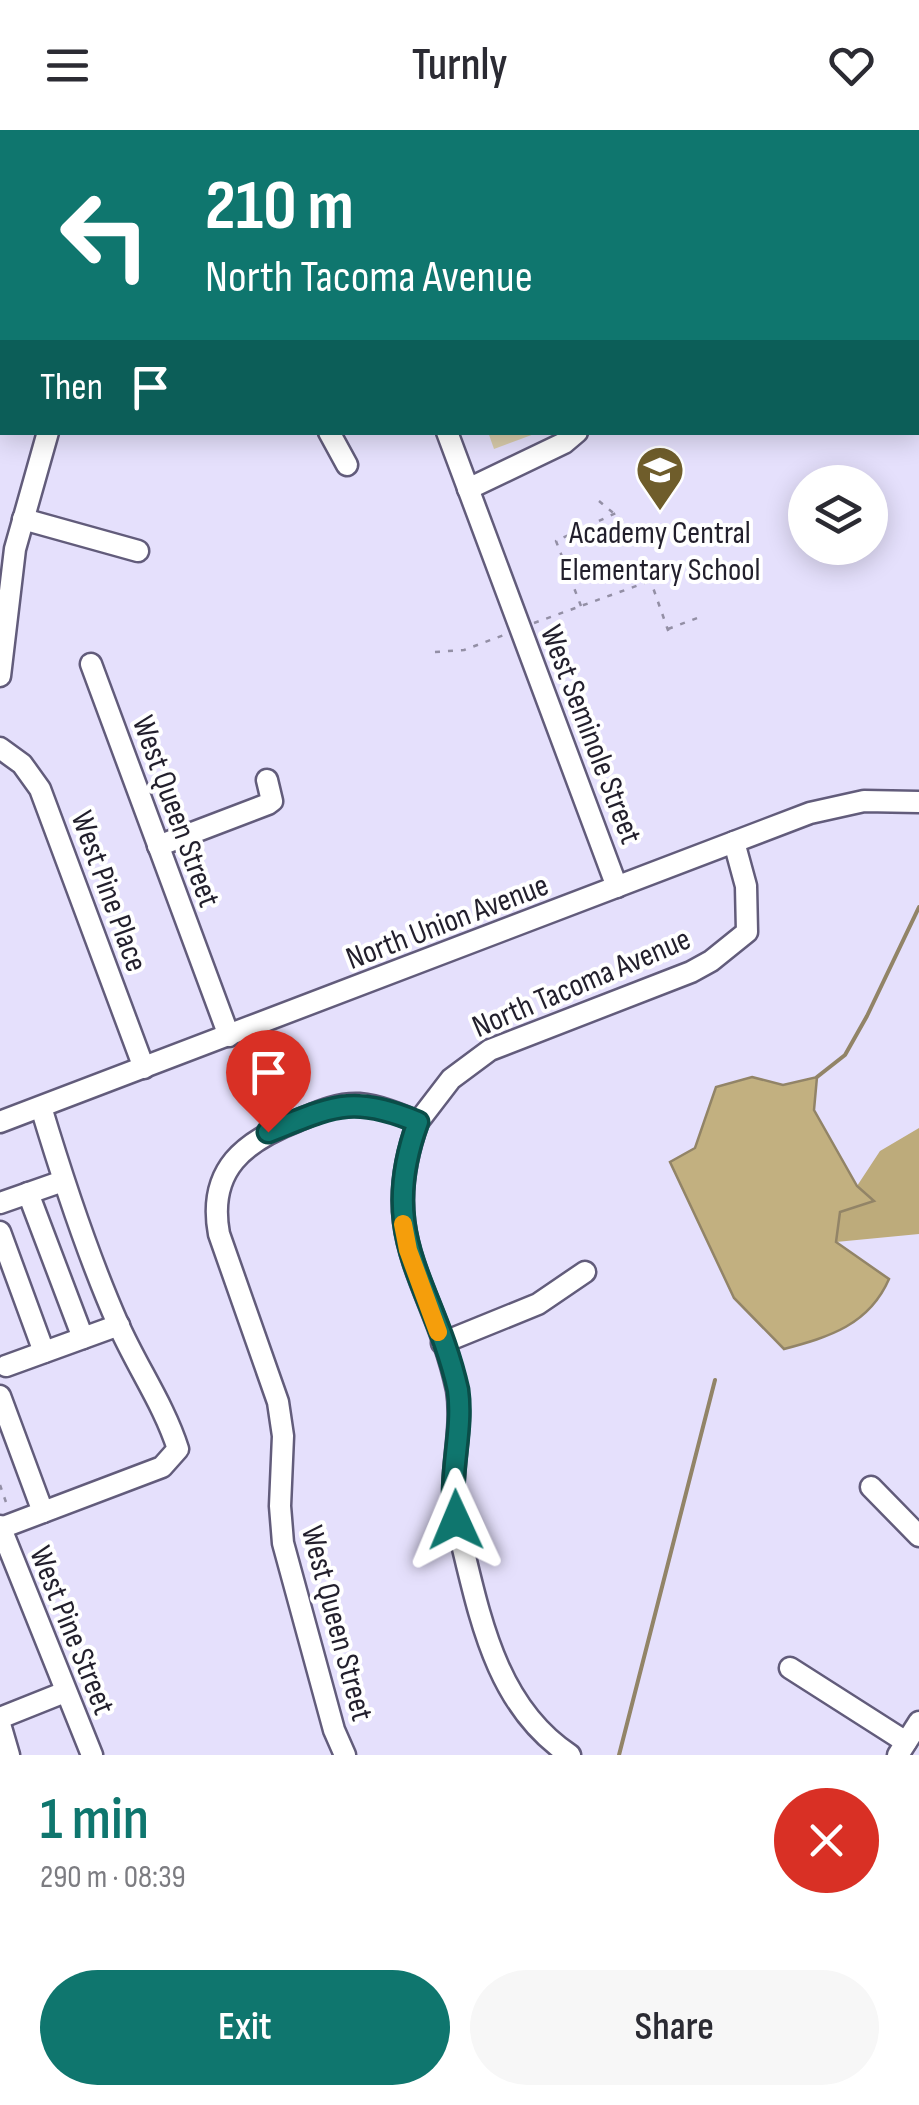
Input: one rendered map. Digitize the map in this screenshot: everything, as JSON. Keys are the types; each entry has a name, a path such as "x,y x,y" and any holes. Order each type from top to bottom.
{"street":[{"path":"0,676 11,571 47,435"},
{"path":"330,435 347,465"},
{"name":"West Seminole Street","path":"448,435 618,888"},
{"path":"468,488 573,435"},
{"path":"23,519 138,552"},
{"name":"West Queen Street","path":"90,664 229,1036"},
{"name":"West Pine Place","path":"0,748 22,764 40,789 144,1068"},
{"path":"158,846 268,804 272,801 267,780"},
{"name":"North Union Avenue","path":"0,1122 845,803 881,799 919,802"},
{"name":"North Tacoma Avenue","path":"418,1122 451,1079 490,1050 691,972 747,932 746,886 734,842"},
{"name":"West Queen Street","path":"344,1755 283,1543 278,1402 217,1225 218,1196 248,1144 268,1132 336,1106 372,1106 418,1122"},
{"path":"0,1527 162,1467 178,1450 170,1422 119,1325 63,1180 41,1107"},
{"path":"418,1122 403,1171 402,1215 408,1250 459,1402 454,1510 491,1650 505,1684 555,1751"},
{"path":"0,1203 63,1180"},
{"path":"28,1193 83,1338"},
{"path":"0,1232 44,1352"},
{"path":"442,1343 527,1310 585,1272"},
{"path":"2,1361 44,1352 119,1325"},
{"path":"0,1396 42,1512"},
{"path":"871,1487 919,1536"},
{"name":"West Pine Street","path":"0,1527 92,1755"},
{"path":"790,1668 902,1749 919,1722"},
{"path":"9,1755 0,1720 65,1692"}],"path":[{"path":"599,500 624,522 634,545"},
{"path":"581,606 556,541 616,513"},
{"path":"563,560 570,557"},
{"path":"645,564 669,631 700,617"},
{"path":"435,652 464,650 650,580"}],"shaded area":[{"path":"489,435 532,435 494,449"},
{"path":"752,1077 783,1085 817,1077 814,1110 857,1186 874,1201 840,1212 836,1242 889,1279 870,1308 846,1327 784,1349 734,1298 670,1162 695,1148 716,1087"},
{"path":"919,1128 919,1234 836,1242 840,1212 874,1201 857,1186 880,1151"}],"waterway":[{"path":"817,1077 845,1055 919,907"},
{"path":"619,1755 715,1380"}],"slow traffic":[{"path":"403,1224 408,1250 438,1332"}],"place":[{"name":"Academy Central Elementary School","path":"660,512"}],"route":[{"path":"268,1132 336,1106 358,1104 384,1108 418,1122 403,1171 402,1215 408,1250 458,1390 460,1411 453,1490 456,1520"}]}
